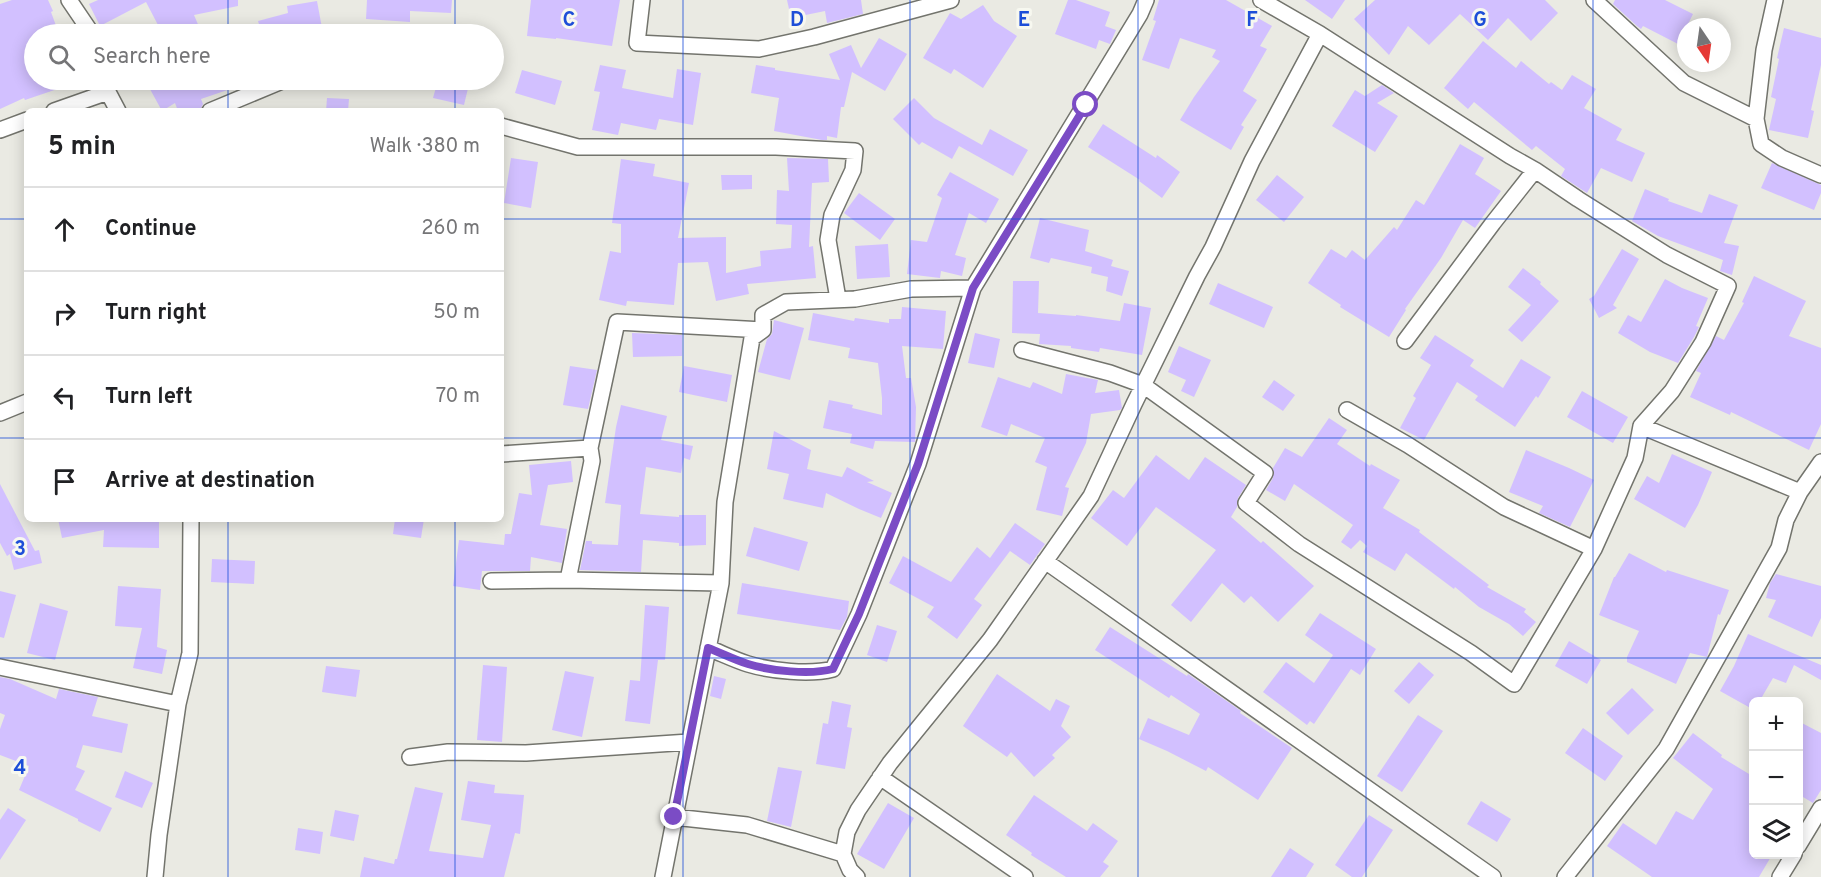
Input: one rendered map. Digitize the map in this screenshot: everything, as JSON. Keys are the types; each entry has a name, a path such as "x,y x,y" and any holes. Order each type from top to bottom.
{"street":[{"path":"69,0 85,24"},
{"path":"642,0 637,43 759,49 814,37 951,0"},
{"path":"708,648 748,664 797,672 821,672 833,669 859,614 918,464 973,288 1086,105 1146,0"},
{"path":"1022,350 1110,373 1143,385 1265,473 1246,503 1299,544 1471,653 1514,684 1594,549 1635,458 1641,426 1672,391 1703,342 1728,286 1667,255 1320,34 1261,0"},
{"path":"1594,0 1684,83 1756,118"},
{"path":"1775,0 1764,50 1756,118 1761,144 1782,158 1821,175"},
{"path":"856,877 843,854 847,832 858,810 890,763 990,640 1091,496 1143,385 1213,247 1252,161 1320,34"},
{"path":"60,108 99,90"},
{"path":"110,90 117,108"},
{"path":"217,108 260,90"},
{"path":"0,130 24,121"},
{"path":"504,127 578,147 776,147 855,151 854,170 832,215 828,240 838,299"},
{"path":"1404,341 1535,170"},
{"path":"763,330 763,315 786,302 855,299 911,289 973,288"},
{"path":"568,580 592,460 590,448 617,322 763,330"},
{"path":"663,877 721,583 725,502 752,338 763,330"},
{"path":"0,413 24,403"},
{"path":"1347,410 1408,445 1504,507 1594,549"},
{"path":"1641,426 1800,492"},
{"path":"504,454 590,448"},
{"path":"1565,877 1666,749 1779,548 1786,519 1800,492 1821,462"},
{"path":"155,877 178,704 190,653 191,522"},
{"path":"1045,561 1493,877"},
{"path":"491,580 721,583"},
{"path":"0,667 178,704"},
{"path":"410,757 448,752 526,753 689,742"},
{"path":"880,777 1025,877"},
{"path":"1803,838 1821,808"},
{"path":"674,817 747,825 843,854"},
{"path":"1780,877 1791,859"}],"building":[{"path":"12,0 48,0 55,24 24,24 24,90 54,90 25,100 24,98 0,109 0,4"},
{"path":"98,0 238,0 238,6 194,15 198,24 157,24 146,2 104,24 99,24 89,4"},
{"path":"367,0 452,0 451,13 410,11 410,22 366,19"},
{"path":"531,0 620,0 612,46 527,36"},
{"path":"787,0 861,0 863,14 827,23 825,11 791,18"},
{"path":"1068,0 1076,0 1110,12 1105,26 1116,30 1110,44 1099,40 1096,49 1055,34"},
{"path":"1159,0 1226,0 1272,26 1260,46 1267,49 1243,91 1257,100 1241,125 1244,127 1231,150 1180,120 1220,61 1212,57 1216,50 1180,38 1169,69 1142,60 1156,21 1153,20"},
{"path":"1305,0 1345,0 1332,19"},
{"path":"1375,0 1545,0 1558,13 1531,41 1508,18 1488,40 1460,14 1429,45 1408,26 1389,55 1354,19"},
{"path":"1615,0 1665,0 1693,14 1691,18 1677,18 1677,43 1643,26 1641,29 1613,4"},
{"path":"317,1 321,24 259,24 258,21 288,13 287,6"},
{"path":"983,5 994,21 1017,36 983,88 954,69 951,74 923,58 950,13 961,19"},
{"path":"1784,28 1821,38 1821,65 1811,110 1814,111 1808,138 1769,130 1776,99 1771,97"},
{"path":"879,38 907,54 885,91 852,72 844,107 841,107 837,138 827,136 827,140 822,140 774,131 779,98 751,93 756,65 840,80 829,54 851,45 861,68"},
{"path":"1483,41 1516,68 1521,61 1549,84 1551,82 1562,90 1572,75 1596,89 1584,108 1622,129 1616,140 1645,153 1632,182 1601,168 1587,193 1561,176 1565,169 1536,146 1532,150 1474,102 1468,109 1444,88"},
{"path":"600,65 626,70 622,88 673,98 677,69 701,73 693,125 659,119 656,130 621,123 618,135 592,130 600,92 594,91"},
{"path":"522,70 562,81 555,105 515,93"},
{"path":"1382,85 1394,93 1377,103 1398,116 1375,152 1332,126 1355,90 1365,96"},
{"path":"150,90 227,90 201,99 203,104 201,108 177,108 175,103 167,108 160,108"},
{"path":"435,90 468,90 464,105 433,98"},
{"path":"327,98 349,99 348,108 326,108"},
{"path":"914,98 934,118 982,145 990,129 1028,150 1013,176 959,146 952,159 922,142 919,145 893,119"},
{"path":"1103,124 1156,158 1157,155 1180,172 1162,198 1140,180 1088,147"},
{"path":"1460,144 1484,158 1475,174 1501,191 1475,228 1463,220 1389,337 1340,307 1341,305 1308,283 1331,249 1346,258 1352,250 1365,260 1394,227 1397,230 1416,200 1424,205"},
{"path":"511,158 538,162 531,208 504,203"},
{"path":"787,158 828,159 829,182 812,183 809,247 813,246 816,278 747,284 749,294 716,301 708,262 678,263 674,305 627,301 626,306 599,300 610,251 621,253 621,224 612,223 621,159 655,164 653,176 689,183 678,238 726,237 726,273 761,266 760,251 791,248 792,225 776,224 777,190 789,191"},
{"path":"1772,163 1821,185 1821,193 1814,210 1761,188"},
{"path":"950,172 999,199 986,223 969,213 955,255 966,258 962,276 941,271 940,278 907,274 911,240 927,242 942,198 937,195"},
{"path":"721,175 752,175 752,189 722,190"},
{"path":"1277,175 1304,197 1284,222 1256,200"},
{"path":"1645,189 1669,199 1668,201 1702,213 1709,194 1738,205 1724,243 1739,246 1732,275 1720,271 1723,260 1658,236 1632,221"},
{"path":"859,193 895,219 880,240 844,213"},
{"path":"1040,218 1089,230 1085,251 1113,260 1111,266 1129,271 1122,296 1106,291 1108,277 1091,273 1092,267 1051,258 1049,263 1030,258"},
{"path":"888,244 890,277 857,279 855,246"},
{"path":"1622,249 1639,259 1613,305 1617,308 1599,318 1589,299 1594,296"},
{"path":"1523,268 1541,282 1540,284 1559,301 1522,342 1508,330 1531,305 1508,287"},
{"path":"1754,276 1806,301 1789,336 1821,348 1821,424 1809,450 1731,412 1730,415 1690,397 1701,373 1696,371 1716,336 1724,340 1744,303 1742,302"},
{"path":"1665,279 1708,298 1696,326 1699,327 1678,363 1650,352 1618,333 1628,315 1641,322"},
{"path":"1013,281 1039,281 1038,313 1120,321 1124,303 1151,308 1142,355 1100,348 1099,352 1071,348 1071,346 1039,344 1040,334 1012,333"},
{"path":"1218,283 1273,307 1264,328 1209,304"},
{"path":"902,307 946,311 943,349 902,346 906,378 911,378 916,407 915,442 875,441 873,449 850,443 852,434 823,428 829,400 882,415 878,363 848,358 850,348 808,340 813,313 854,321 855,318 889,323 889,319 901,319"},
{"path":"774,320 804,328 790,380 758,372 767,339 772,334"},
{"path":"632,333 682,335 682,356 633,357"},
{"path":"975,333 1000,339 994,368 968,363"},
{"path":"1435,335 1474,360 1470,366 1503,388 1521,359 1551,377 1515,427 1475,400 1478,396 1457,382 1424,440 1400,428 1416,398 1413,396 1431,365 1420,358"},
{"path":"1179,346 1211,360 1194,397 1181,391 1186,380 1168,372"},
{"path":"570,366 597,370 588,409 563,405"},
{"path":"684,366 732,375 727,402 679,392"},
{"path":"1066,374 1098,380 1095,393 1119,390 1122,408 1091,414 1086,443 1065,487 1069,488 1062,516 1036,510 1047,467 1035,462 1045,438 1011,424 1007,436 981,427 998,377 1030,388 1033,382 1062,394"},
{"path":"1274,380 1295,395 1283,411 1262,397"},
{"path":"1582,391 1628,417 1613,443 1567,417"},
{"path":"621,405 667,416 661,440 693,446 690,460 684,458 681,473 646,467 640,514 679,517 679,515 706,515 706,545 679,546 679,543 643,540 641,572 580,570 586,541 592,541 592,544 618,545 621,505 605,503"},
{"path":"1329,418 1347,430 1337,444 1370,466 1371,464 1400,480 1383,508 1420,530 1419,532 1489,585 1487,587 1526,609 1524,612 1536,622 1523,636 1509,624 1479,607 1455,587 1454,589 1406,553 1395,571 1363,552 1367,546 1360,540 1351,549 1341,542 1353,525 1294,484 1285,501 1266,490 1273,478 1273,468 1285,448 1302,457"},
{"path":"774,431 811,450 807,469 842,477 847,467 874,481 867,482 892,493 881,518 826,493 823,508 783,499 789,474 767,469"},
{"path":"1526,450 1594,480 1570,527 1539,513 1543,506 1509,492"},
{"path":"1672,454 1712,472 1685,528 1634,499 1647,476 1659,483"},
{"path":"1156,455 1189,480 1205,457 1246,485 1231,517 1261,543 1263,541 1314,586 1278,622 1251,596 1244,603 1222,583 1191,622 1171,605 1216,550 1156,507 1127,546 1091,518 1113,490 1124,498"},
{"path":"571,461 573,482 548,485 540,525 567,529 562,563 531,557 530,571 482,571 480,590 453,586 459,540 504,545 505,534 511,534 519,493 532,495 529,465"},
{"path":"0,484 35,551 39,550 42,563 14,570 10,554 7,556 0,543"},
{"path":"59,522 159,522 159,548 103,547 104,530 62,538"},
{"path":"395,522 424,522 421,538 393,534"},
{"path":"1015,523 1045,544 1030,565 1010,551 974,599 982,605 957,639 927,617 934,607 889,583 903,556 951,582 977,547 990,558"},
{"path":"754,527 808,542 799,571 746,556"},
{"path":"1629,553 1666,572 1667,570 1729,590 1720,615 1718,614 1707,657 1690,653 1676,684 1627,662 1627,657 1639,631 1599,615 1614,577"},
{"path":"212,559 255,561 254,584 211,582"},
{"path":"1776,574 1821,586 1821,618 1812,637 1768,617 1776,600 1766,598 1770,583"},
{"path":"742,583 849,601 847,617 840,630 737,614"},
{"path":"118,586 161,589 157,647 167,650 162,674 133,668 142,628 115,626"},
{"path":"0,591 16,595 4,638 0,637"},
{"path":"40,603 68,611 55,660 27,653"},
{"path":"645,605 669,607 665,660 658,660 650,724 625,721 630,680 640,681"},
{"path":"1320,613 1376,649 1360,675 1351,669 1314,724 1310,721 1307,725 1263,692 1286,662 1314,683 1333,655 1305,635"},
{"path":"877,625 897,631 887,662 867,655"},
{"path":"1110,627 1187,676 1188,674 1292,748 1258,800 1208,767 1206,771 1139,739 1148,718 1189,735 1200,714 1171,695 1169,698 1095,650"},
{"path":"1748,634 1821,665 1821,680 1794,665 1786,683 1773,678 1762,697 1749,697 1749,707 1720,691"},
{"path":"1569,641 1601,660 1587,684 1555,666"},
{"path":"1419,662 1434,675 1409,704 1394,691"},
{"path":"483,665 507,667 502,742 477,740"},
{"path":"326,666 360,670 356,697 322,692"},
{"path":"565,671 594,677 582,737 552,730"},
{"path":"997,674 1050,711 1056,699 1070,706 1061,726 1071,737 1052,755 1055,758 1034,777 1011,752 1007,757 963,726"},
{"path":"714,676 726,679 721,699 710,696"},
{"path":"0,677 56,699 59,689 98,697 92,716 128,724 122,753 83,745 76,767 85,771 75,790 112,808 100,832 19,790 29,766 0,755 0,729 5,715 0,713"},
{"path":"1632,688 1654,710 1628,735 1606,713"},
{"path":"832,701 851,705 847,727 852,728 845,769 816,764 823,723 828,724"},
{"path":"1418,715 1443,731 1402,792 1377,776"},
{"path":"1803,724 1821,733 1821,790 1813,803 1803,797"},
{"path":"1583,728 1623,756 1605,781 1565,753"},
{"path":"1693,733 1722,755 1721,757 1749,774 1749,859 1770,859 1759,877 1652,877 1607,846 1623,823 1656,845 1676,811 1693,820 1713,789 1673,758"},
{"path":"778,767 802,771 791,827 767,821"},
{"path":"125,771 153,783 142,808 115,797"},
{"path":"468,781 495,785 494,793 524,795 520,834 515,833 504,877 360,877 364,857 394,864 415,787 443,793 429,851 483,858 491,825 461,820"},
{"path":"1034,795 1087,831 1093,823 1118,841 1103,862 1109,866 1100,877 1066,877 1031,855 1032,853 1006,835"},
{"path":"1481,801 1511,819 1497,842 1467,824"},
{"path":"888,803 914,818 884,869 857,854"},
{"path":"8,808 26,820 0,860 0,820"},
{"path":"335,810 359,815 354,841 330,836"},
{"path":"1369,815 1393,830 1362,877 1352,877 1335,865"},
{"path":"298,828 323,832 320,854 295,850"},
{"path":"1290,848 1314,864 1306,877 1271,877"}],"route":[{"path":"674,817 708,648 748,664 797,672 821,672 833,669 859,614 918,464 973,288 1086,105"}]}
